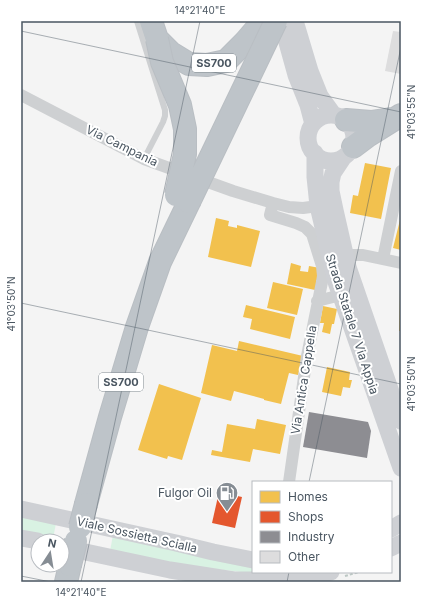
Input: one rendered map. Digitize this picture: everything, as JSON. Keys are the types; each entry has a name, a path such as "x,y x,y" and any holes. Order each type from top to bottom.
{"highway":[{"name":"SS700","path":"154,30 171,53 189,64 207,65 226,61 246,42 263,21"},
{"name":"SS700","path":"71,552 137,327 182,199 276,21"},
{"name":"SS700","path":"154,30 162,62 180,105 186,129 182,199"},
{"path":"340,117 371,122 399,117"},
{"path":"348,152 369,135 399,117"}],"main road":[{"name":"Strada Statale 7 Via Appia","path":"281,21 296,74 308,105 312,124 308,139 310,147 315,154 315,177 318,206 336,282 401,468"},
{"path":"295,21 310,71 320,96 353,130 355,135 354,141 348,152 336,160 328,160 315,154"},
{"path":"312,124 325,115 340,117"},
{"name":"Strada Statale 7 Via Appia","path":"348,152 333,173 331,191 348,267 401,421"},
{"name":"Viale Sossietta Scialla","path":"21,509 252,560"},
{"path":"392,528 401,523"},
{"path":"392,548 401,543"},
{"name":"Viale Sossietta Scialla","path":"71,552 234,580 287,581 327,573"}],"street":[{"name":"Via Campania","path":"21,95 144,159 273,203 289,207 303,208 318,206"},
{"path":"383,259 401,172"},
{"path":"273,203 270,214 305,227 312,234 322,266 323,276 318,301 341,295"},
{"path":"345,255 363,255 401,263"},
{"name":"Via Antica Cappella","path":"289,481 307,356 318,301"}],"lane":[{"path":"137,21 165,116 144,159"}],"green space":[{"path":"21,516 56,523 54,533 30,534 21,532"},
{"path":"113,535 252,566 252,572 199,567 110,551"}],"building: Homes":[{"path":"365,163 391,168 381,219 350,213 353,195 358,196"},
{"path":"216,218 229,221 228,226 237,228 237,225 260,231 251,267 208,257"},
{"path":"401,220 401,250 393,248"},
{"path":"291,263 301,266 300,271 308,272 309,266 320,268 315,290 287,284"},
{"path":"273,282 303,289 297,315 267,308"},
{"path":"400,288 401,331 399,331"},
{"path":"246,305 295,317 290,339 250,329 252,319 243,317"},
{"path":"323,306 337,309 330,334 322,332 324,323 320,323"},
{"path":"239,341 303,356 298,375 289,373 281,404 234,391 231,401 201,393 212,345 237,351"},
{"path":"327,367 350,372 349,380 352,380 350,388 343,387 341,396 322,392"},
{"path":"159,384 201,398 182,460 168,456 167,459 138,450"},
{"path":"257,419 286,425 280,454 253,449 250,462 211,455 212,450 222,452 227,424 255,429"}],"building: Shops":[{"path":"219,492 242,497 235,528 212,523"}],"building: Industry":[{"path":"309,412 368,422 371,431 367,458 303,447"}],"building: Other":[{"path":"393,31 401,32 401,74 385,71"}],"place":[{"name":"Fulgor Oil","path":"227,512"}]}
